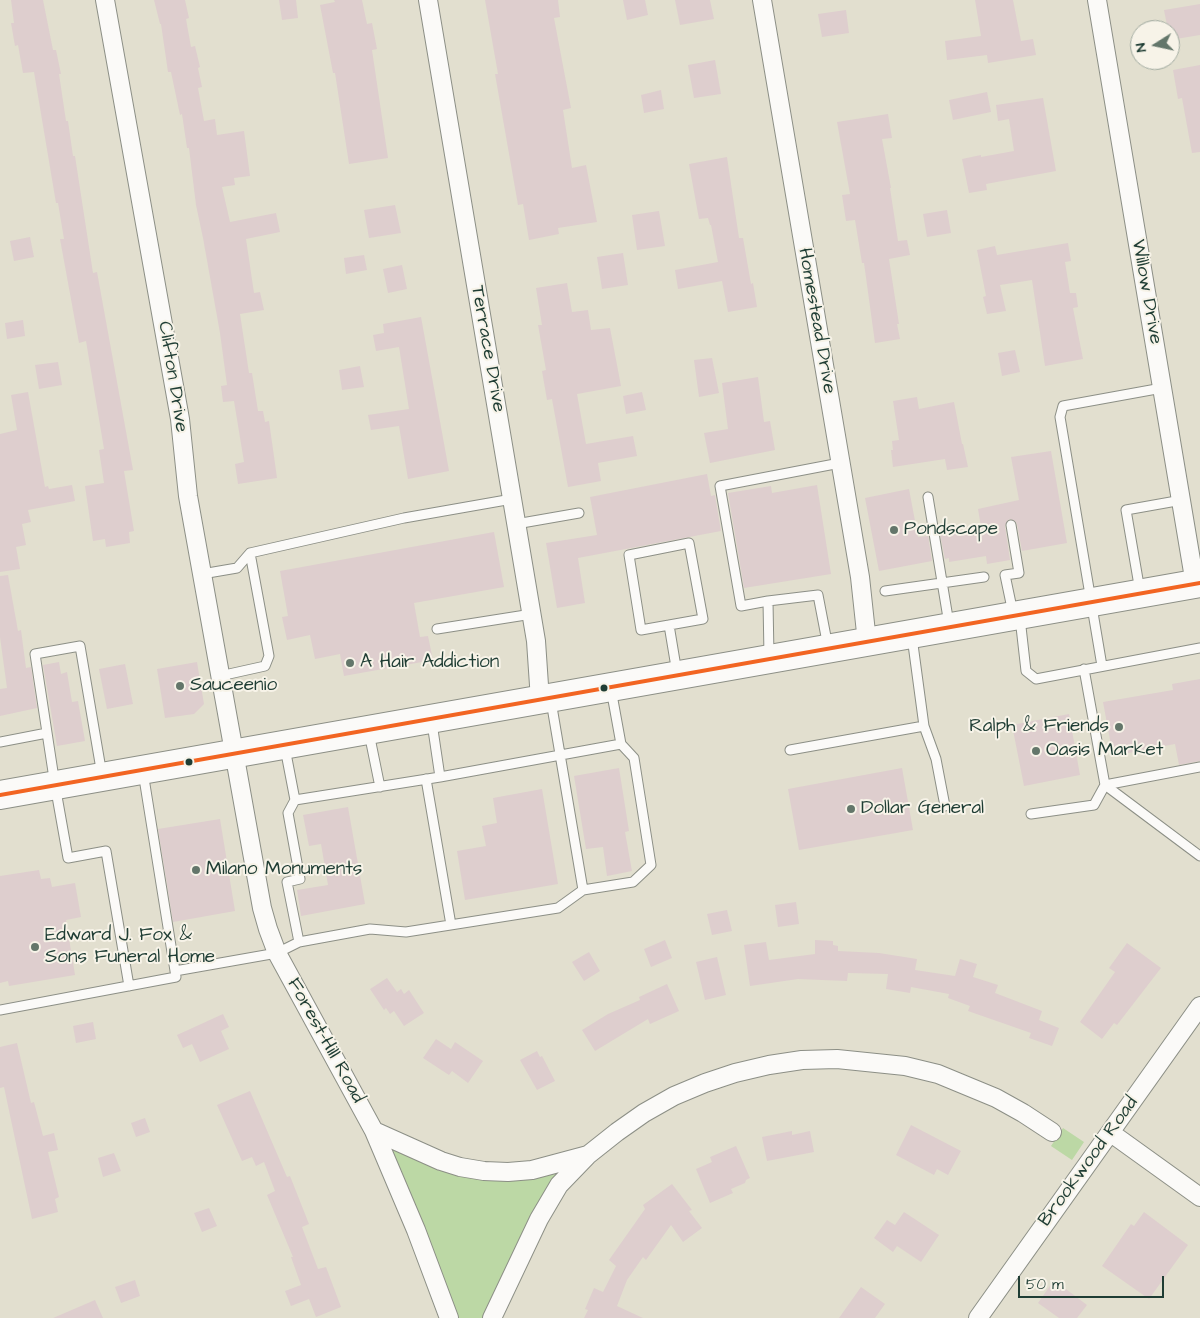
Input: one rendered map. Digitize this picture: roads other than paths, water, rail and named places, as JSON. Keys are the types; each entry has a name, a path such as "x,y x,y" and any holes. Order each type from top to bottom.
{"main road":[{"path":"0,795 1197,583"}],"street":[{"name":"Clifton Drive","path":"106,0 178,409 188,496 234,754"},
{"name":"Terrace Drive","path":"428,0 545,699"},
{"name":"Homestead Drive","path":"762,0 860,577 867,642"},
{"name":"Willow Drive","path":"1097,0 1162,388 1197,583"},
{"name":"Forest-Hill Road","path":"234,754 262,908 277,953 374,1131 416,1230 449,1318"},
{"name":"Brookwood Road","path":"978,1318 1200,1006"},
{"path":"492,1318 539,1219 559,1185 588,1155 644,1113 674,1096 735,1073 769,1065 837,1059 872,1061 905,1066 938,1074 996,1098 1052,1132"},
{"path":"374,1131 441,1161 460,1167 484,1171 532,1170 588,1155"},
{"path":"1111,1133 1200,1197"}],"lane":[{"path":"1102,666 1060,417 1063,406 1162,388"},
{"path":"828,649 818,596 741,606 720,486 840,463"},
{"path":"928,497 949,627"},
{"path":"202,574 237,568 250,553 404,518 512,499"},
{"path":"1140,594 1126,510 1182,500"},
{"path":"516,524 579,513"},
{"path":"1011,525 1019,573 1005,575 1016,615 1026,672 1036,679 1200,648"},
{"path":"689,543 703,619 669,625 641,630 628,555 689,543"},
{"path":"220,676 265,666 269,656 250,553"},
{"path":"884,592 984,577"},
{"path":"768,602 769,659"},
{"path":"437,629 532,614"},
{"path":"669,625 677,675"},
{"path":"912,634 924,726 936,759 945,806"},
{"path":"102,777 80,646 35,654 54,785 68,858 106,852 129,986"},
{"path":"1031,814 1094,805 1106,785 1084,669"},
{"path":"175,970 277,953 299,942 370,929 406,932 558,908 583,890 633,882 651,865 634,758 621,744 611,687"},
{"path":"545,699 560,754 583,890"},
{"path":"431,719 440,777"},
{"path":"790,750 924,726"},
{"path":"368,730 380,787"},
{"path":"0,742 47,733"},
{"path":"295,800 440,777 621,744"},
{"path":"284,745 295,800 288,813 300,879 287,882 299,942"},
{"path":"1106,785 1200,768"},
{"path":"0,1010 176,977 143,770"},
{"path":"426,779 451,925"},
{"path":"1106,785 1200,856"}],"place":[{"name":"Pondscape","path":"894,530"},
{"name":"A Hair Addiction","path":"350,663"},
{"name":"Sauceenio","path":"180,686"},
{"name":"Ralph & Friends","path":"1119,727"},
{"name":"Oasis Market","path":"1036,751"},
{"name":"Dollar General","path":"851,809"},
{"name":"Milano Monuments","path":"196,870"},
{"name":"Edward J. Fox & Sons Funeral Home","path":"35,947"}]}
